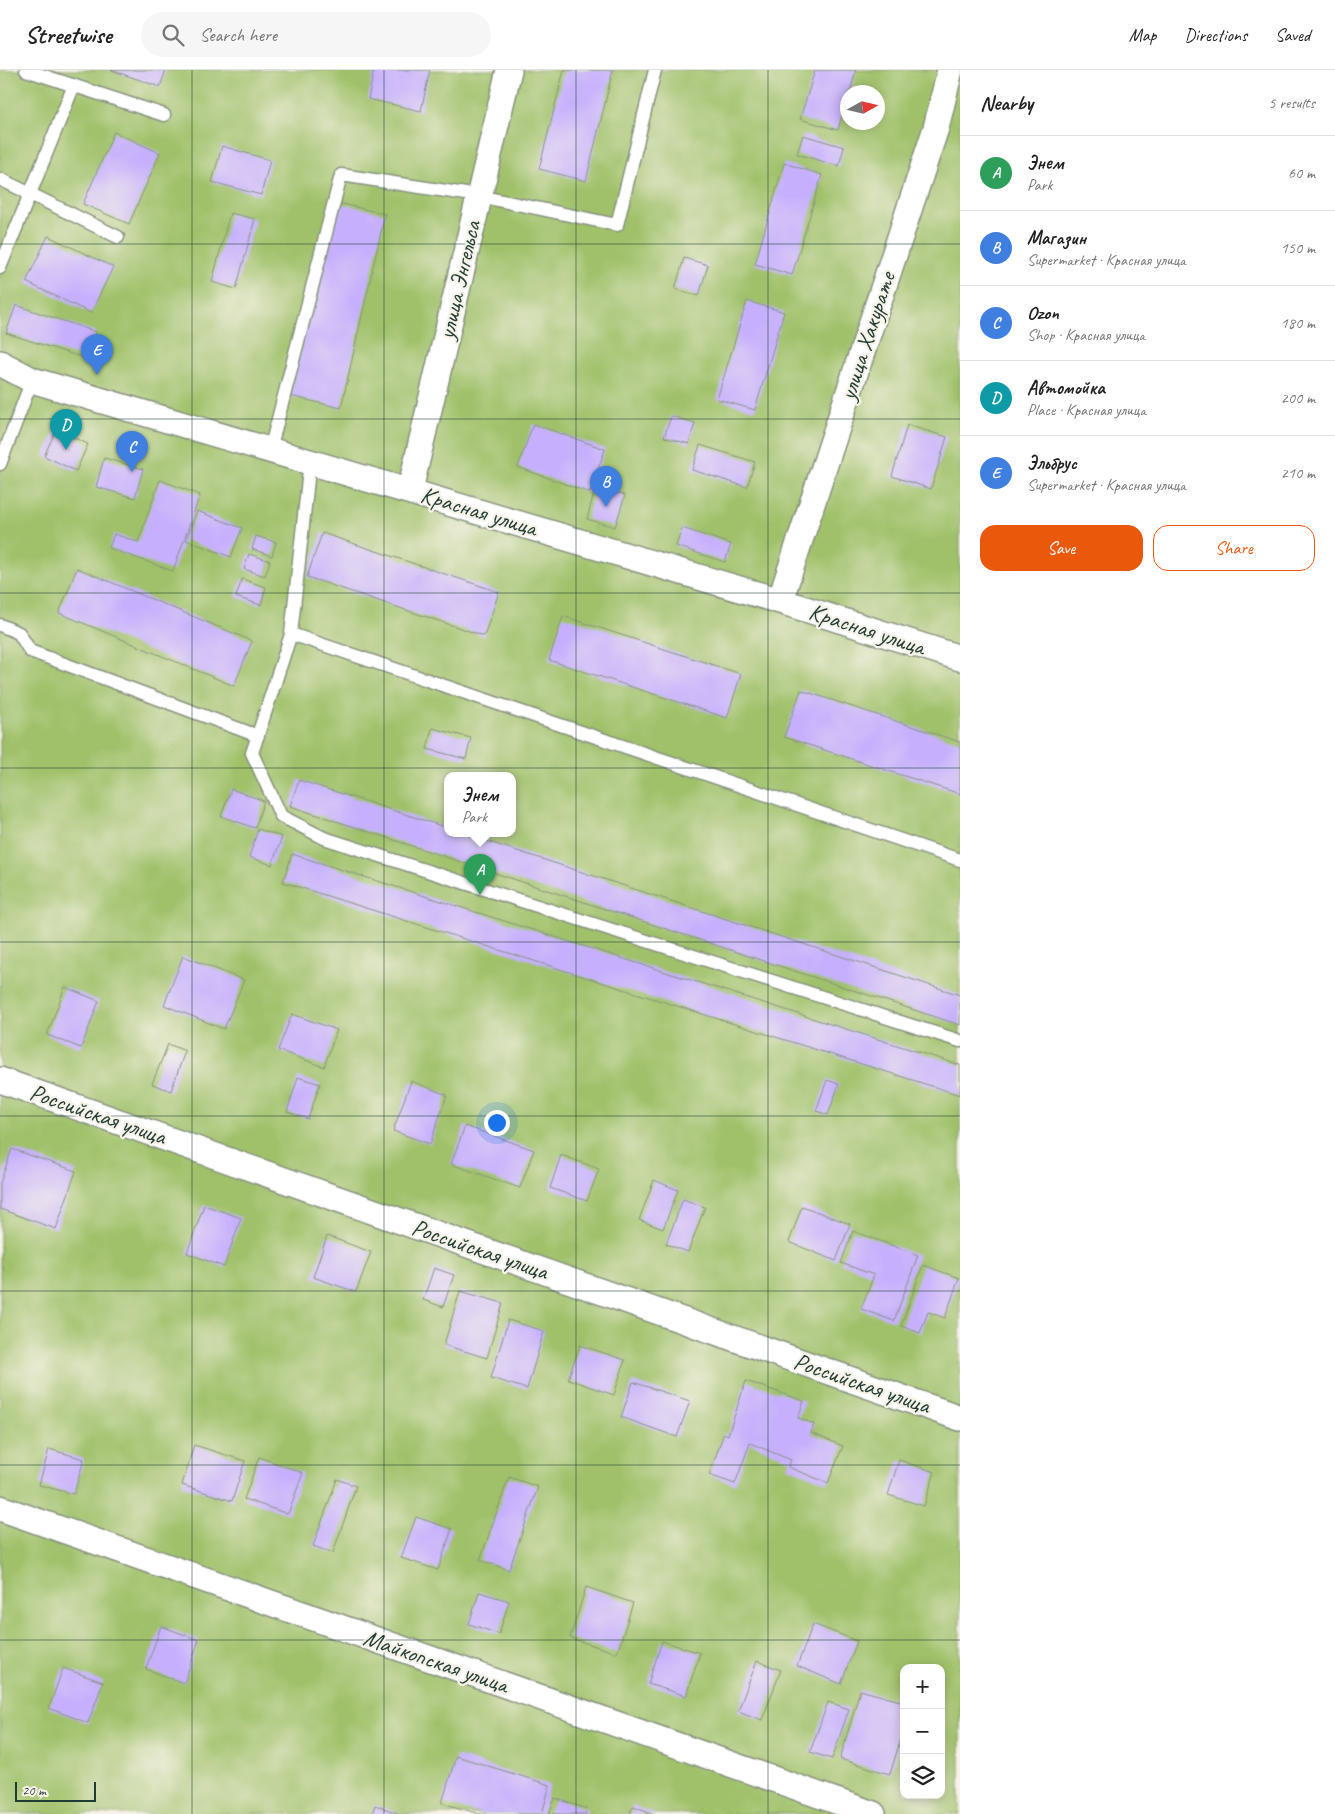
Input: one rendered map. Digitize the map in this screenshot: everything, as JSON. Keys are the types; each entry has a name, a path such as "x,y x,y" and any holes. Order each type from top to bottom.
{"street":[{"name":"улица Энгельса","path":"410,490 508,70"},
{"name":"улица Хакурате","path":"780,601 936,128 950,70"},
{"name":"Красная улица","path":"0,363 32,380 410,490 780,601 960,658"},
{"name":"Российская улица","path":"0,1080 960,1418"},
{"name":"Майкопская улица","path":"0,1508 873,1814"}],"lane":[{"path":"26,70 164,115"},
{"path":"270,450 341,175 479,196 617,225 655,70"},
{"path":"0,268 74,85"},
{"path":"0,179 118,237"},
{"path":"0,464 32,380"},
{"path":"310,461 291,634 252,753 281,816 324,838 960,1041"},
{"path":"0,625 19,633 30,651 258,736"},
{"path":"291,634 960,860"}],"green space":[{"path":"0,70 960,70 960,1814 0,1814"}],"building":[{"path":"111,70 166,70 160,87"},
{"path":"374,70 430,70 421,111 368,99"},
{"path":"564,70 613,70 586,181 539,169"},
{"path":"815,70 856,70 852,85 840,85 840,122 838,130 800,119"},
{"path":"114,132 160,153 129,224 83,204"},
{"path":"803,135 844,147 839,166 797,154"},
{"path":"222,146 270,160 261,195 212,182"},
{"path":"784,163 822,175 792,275 755,264"},
{"path":"334,202 385,214 341,408 290,396"},
{"path":"230,213 255,219 236,289 212,282"},
{"path":"48,236 113,267 91,313 26,282"},
{"path":"684,258 708,265 699,296 675,289"},
{"path":"747,301 784,312 755,410 717,399"},
{"path":"16,305 96,332 87,359 6,333"},
{"path":"671,416 695,423 689,444 664,437"},
{"path":"533,424 605,449 590,493 518,467"},
{"path":"907,425 947,437 931,489 892,476"},
{"path":"56,430 88,444 76,471 44,456"},
{"path":"700,445 755,462 747,487 692,470"},
{"path":"104,458 143,469 135,498 96,487"},
{"path":"160,480 200,495 173,571 109,548 114,534 138,542"},
{"path":"596,486 625,495 615,527 587,519"},
{"path":"197,511 242,528 231,557 186,540"},
{"path":"682,528 731,544 725,562 676,546"},
{"path":"322,533 499,592 484,636 307,577"},
{"path":"256,536 276,542 272,556 252,549"},
{"path":"249,554 270,561 265,576 244,569"},
{"path":"77,568 252,641 234,686 59,613"},
{"path":"242,579 266,587 261,605 236,597"},
{"path":"563,616 741,674 727,718 549,660"},
{"path":"801,690 960,742 960,794 784,737"},
{"path":"432,728 471,738 466,759 427,749"},
{"path":"299,780 444,827 444,837 474,837 960,995 960,1025 290,806"},
{"path":"231,789 264,801 255,828 221,816"},
{"path":"258,829 282,837 272,865 249,857"},
{"path":"292,854 960,1065 960,1095 283,882"},
{"path":"183,956 244,980 224,1029 164,1005"},
{"path":"65,987 99,1001 81,1048 47,1035"},
{"path":"292,1014 337,1030 324,1067 278,1050"},
{"path":"168,1044 185,1051 171,1091 152,1084"},
{"path":"298,1077 320,1084 308,1119 287,1112"},
{"path":"827,1080 839,1084 828,1115 816,1111"},
{"path":"411,1081 447,1095 430,1144 393,1131"},
{"path":"465,1126 534,1150 520,1188 451,1164"},
{"path":"12,1149 76,1171 56,1229 0,1209 0,1183"},
{"path":"561,1155 599,1169 587,1201 550,1188"},
{"path":"654,1180 678,1190 663,1229 639,1220"},
{"path":"683,1199 705,1207 688,1252 666,1244"},
{"path":"204,1205 241,1218 224,1267 187,1253"},
{"path":"802,1206 850,1224 836,1261 789,1242"},
{"path":"853,1231 918,1255 894,1321 861,1309 874,1275 841,1263"},
{"path":"327,1236 371,1252 356,1292 313,1277"},
{"path":"923,1265 959,1278 945,1318 928,1312 920,1333 901,1326"},
{"path":"434,1268 454,1275 443,1307 423,1300"},
{"path":"460,1291 503,1303 487,1358 444,1345"},
{"path":"508,1320 544,1331 527,1389 491,1378"},
{"path":"580,1345 625,1360 614,1395 568,1379"},
{"path":"746,1381 804,1401 798,1418 814,1424 811,1433 843,1446 828,1483 788,1467 791,1460 750,1443 735,1484 709,1475 724,1433 728,1435"},
{"path":"633,1382 690,1401 677,1437 621,1417"},
{"path":"194,1445 245,1461 232,1501 182,1485"},
{"path":"49,1449 84,1459 74,1494 39,1485"},
{"path":"259,1457 303,1473 288,1514 244,1499"},
{"path":"899,1460 935,1472 924,1506 888,1495"},
{"path":"509,1477 538,1487 509,1570 480,1560"},
{"path":"337,1479 356,1486 333,1553 313,1546"},
{"path":"416,1517 452,1529 438,1570 401,1558"},
{"path":"586,1587 633,1603 617,1653 570,1638"},
{"path":"479,1592 509,1601 499,1634 469,1624"},
{"path":"813,1624 857,1641 841,1684 797,1666"},
{"path":"161,1626 199,1640 184,1683 146,1669"},
{"path":"662,1641 700,1653 686,1696 648,1684"},
{"path":"757,1661 781,1670 762,1720 738,1711"},
{"path":"63,1668 103,1682 88,1723 49,1708"},
{"path":"860,1690 900,1701 900,1742 890,1774 840,1759"},
{"path":"828,1702 849,1709 832,1759 810,1752"},
{"path":"456,1756 550,1785 542,1814 480,1814 442,1803"},
{"path":"555,1798 587,1809 586,1814 549,1814"},
{"path":"375,1805 400,1814 372,1814"},
{"path":"633,1806 655,1814 630,1814"}],"place":[{"name":"Эльбрус","path":"97,375"},
{"name":"Автомойка","path":"66,450"},
{"name":"Ozon","path":"132,472"},
{"name":"Магазин","path":"606,507"},
{"name":"Энем","path":"480,895"}]}
